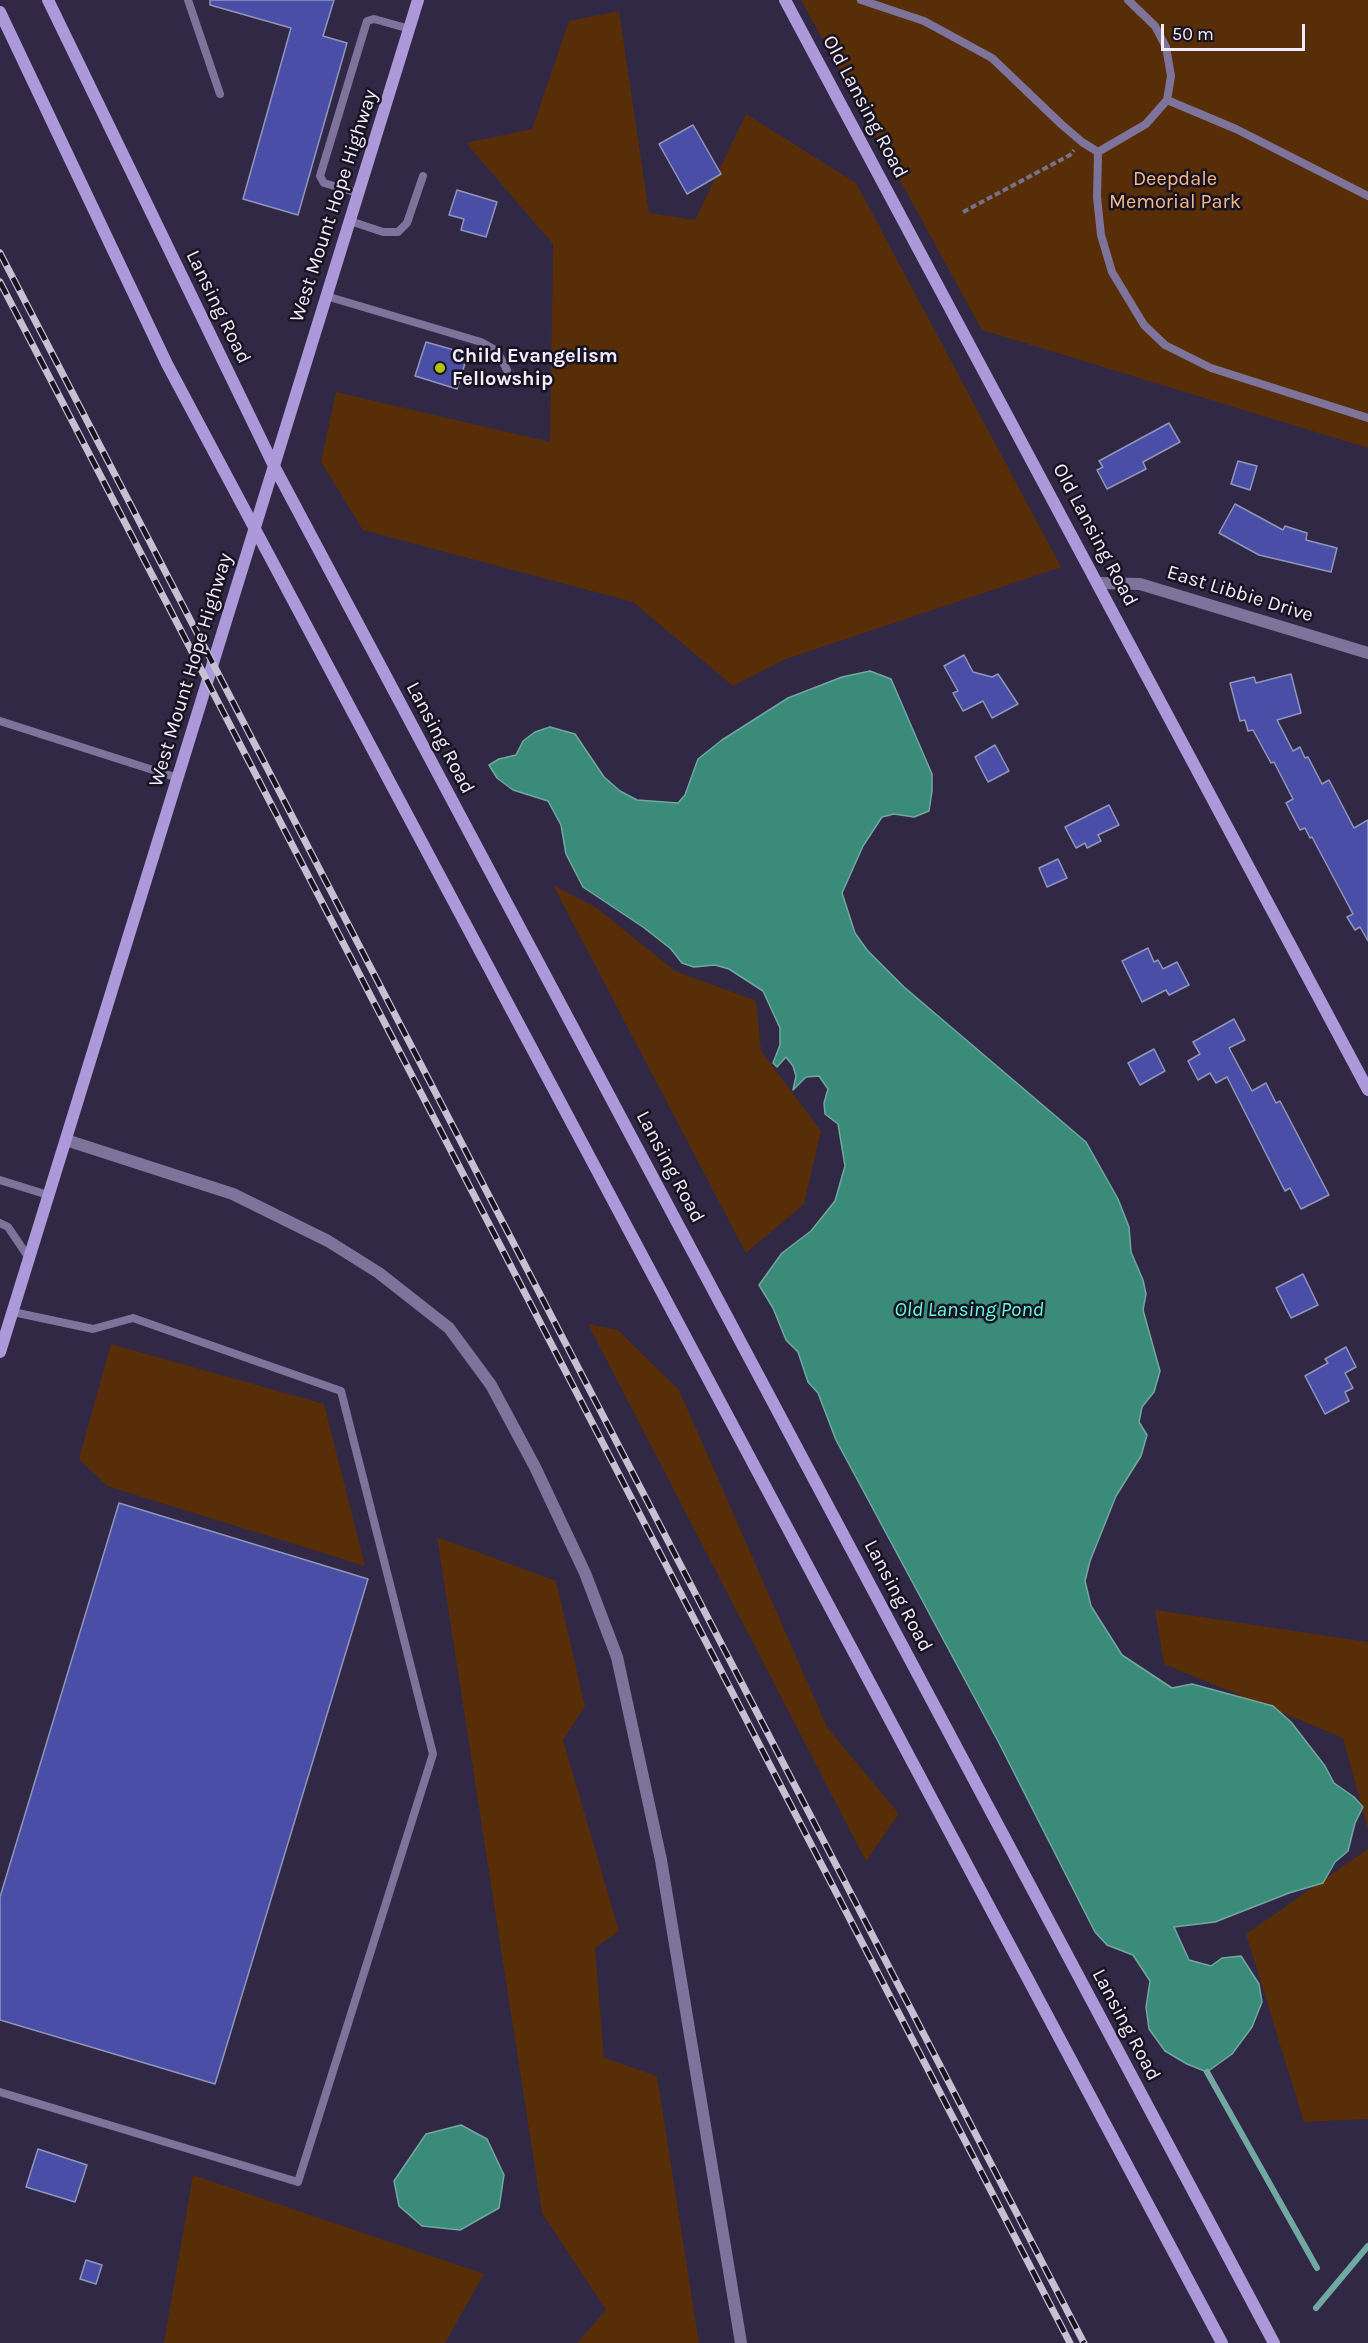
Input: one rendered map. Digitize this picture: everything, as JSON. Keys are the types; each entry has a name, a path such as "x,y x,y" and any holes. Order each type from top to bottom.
{"main road":[{"name":"Lansing Road","path":"48,0 274,466 1274,2343"},
{"name":"West Mount Hope Highway","path":"0,1352 418,0"},
{"name":"Old Lansing Road","path":"785,0 1099,583 1368,1090"},
{"path":"0,12 167,364 1222,2343"}],"street":[{"name":"East Libbie Drive","path":"1099,583 1140,584 1368,653"},
{"path":"66,1140 233,1194 328,1241 379,1273 449,1328 491,1385 535,1467 585,1573 617,1657 661,1860 741,2343"}],"lane":[{"path":"188,0 220,94"},
{"path":"861,0 924,21 992,58 1082,142 1098,152"},
{"path":"1098,152 1146,124 1167,100 1171,76 1166,47 1155,26 1128,0"},
{"path":"358,193 324,183 320,176 367,21 374,19 410,29"},
{"path":"1167,100 1236,129 1368,196"},
{"path":"1098,152 1097,197 1101,235 1112,272 1144,325 1165,345 1210,368 1368,418"},
{"path":"350,221 383,232 398,232 407,223 423,176"},
{"path":"326,296 481,342 497,351 507,370"},
{"path":"0,721 178,778"},
{"path":"0,1180 48,1195"},
{"path":"0,1223 8,1227 29,1258"},
{"path":"0,2092 298,2182 433,1754 341,1391 133,1318 93,1329 12,1312"}],"path":[{"path":"963,212 1070,155 1082,142"}],"green space":[{"name":"Deepdale Memorial Park","path":"801,0 1368,0 1368,448 982,330"},
{"path":"619,11 649,213 695,220 746,114 856,183 1061,567 786,659 733,686 633,602 363,530 321,462 336,392 550,442 553,244 466,143 532,129 569,21"},
{"path":"553,885 597,908 675,971 756,1001 761,1051 821,1131 804,1204 746,1253"},
{"path":"588,1324 618,1330 679,1390 827,1727 899,1814 866,1861"},
{"path":"111,1344 324,1404 365,1566 107,1486 79,1459"},
{"path":"437,1537 556,1581 585,1706 563,1740 619,1931 595,1948 604,2058 657,2076 699,2343 577,2343 606,2310 542,2213"},
{"path":"1155,1610 1368,1642 1368,1829 1343,1738 1164,1664"},
{"path":"1368,1849 1368,2119 1304,2122 1246,1934"},
{"path":"193,2175 484,2274 445,2343 164,2343"}],"water":[{"name":"Old Lansing Pond","path":"870,671 891,679 932,774 932,791 929,811 914,817 894,814 882,817 863,846 842,893 855,933 867,950 904,987 1086,1142 1118,1199 1129,1227 1131,1252 1143,1280 1146,1294 1143,1310 1160,1371 1154,1392 1142,1407 1139,1422 1147,1435 1141,1456 1116,1496 1090,1561 1085,1581 1091,1606 1122,1655 1172,1688 1192,1684 1273,1706 1291,1722 1325,1766 1334,1783 1354,1797 1363,1807 1355,1823 1348,1851 1335,1862 1323,1883 1289,1893 1215,1922 1174,1927 1189,1960 1211,1966 1222,1958 1241,1956 1259,1984 1262,2002 1252,2027 1232,2054 1207,2072 1165,2051 1149,2029 1146,2007 1150,1981 1133,1955 1107,1945 1095,1932 999,1743 836,1440 818,1393 808,1382 798,1352 786,1340 773,1308 759,1285 782,1253 811,1231 835,1201 845,1166 838,1124 825,1114 824,1103 828,1089 819,1076 806,1077 793,1090 796,1076 793,1066 786,1057 777,1067 773,1063 780,1045 780,1028 763,991 729,969 715,965 694,967 682,963 671,949 643,927 583,887 566,854 561,825 548,801 513,790 497,778 489,765 499,759 516,755 523,741 535,732 550,727 575,734 604,777 620,791 637,800 678,803 685,795 698,759 722,740 788,698 842,677"},
{"path":"461,2125 487,2139 504,2175 499,2208 460,2230 422,2226 399,2206 394,2181 426,2134"}],"building":[{"path":"210,0 334,0 323,36 347,43 298,215 243,199 291,28 210,5"},
{"path":"693,125 721,174 687,194 659,144"},
{"path":"457,190 497,202 486,237 461,230 464,219 449,215"},
{"name":"Child Evangelism Fellowship","path":"426,342 468,354 457,389 415,376"},
{"path":"1169,423 1180,442 1143,462 1146,469 1107,489 1097,470 1103,467 1099,461"},
{"path":"1238,461 1257,466 1250,490 1231,484"},
{"path":"1235,504 1283,530 1285,526 1307,533 1306,540 1337,548 1331,572 1259,555 1219,533"},
{"path":"964,655 973,672 992,677 998,674 1018,704 992,718 983,701 963,711 953,693 958,691 944,666"},
{"path":"1291,674 1301,713 1277,720 1293,751 1300,747 1322,784 1329,780 1354,828 1368,820 1368,941 1360,927 1355,930 1347,917 1353,914 1312,837 1310,838 1305,828 1300,830 1286,803 1293,799 1274,762 1271,763 1253,730 1248,731 1245,720 1240,721 1230,683 1254,677 1256,683"},
{"path":"995,745 1009,771 988,782 975,757"},
{"path":"1109,805 1119,825 1098,835 1101,841 1087,848 1085,843 1076,848 1065,827"},
{"path":"1058,859 1067,878 1047,887 1039,868"},
{"path":"1148,948 1154,962 1158,960 1163,969 1177,962 1189,985 1169,995 1166,990 1142,1002 1122,961"},
{"path":"1234,1019 1245,1040 1229,1048 1252,1091 1266,1083 1276,1103 1280,1101 1329,1195 1301,1209 1290,1188 1285,1191 1227,1077 1216,1083 1210,1073 1198,1080 1188,1061 1200,1054 1193,1042"},
{"path":"1154,1049 1165,1071 1140,1085 1128,1063"},
{"path":"1303,1274 1318,1305 1291,1318 1276,1288"},
{"path":"1346,1347 1356,1367 1345,1373 1353,1388 1345,1392 1349,1401 1325,1414 1305,1376 1328,1363 1325,1359"},
{"path":"119,1503 368,1579 215,2084 0,2020 0,1897"},
{"path":"38,2149 87,2165 75,2202 26,2187"},
{"path":"86,2260 102,2265 96,2284 80,2279"}],"waterway":[{"path":"1207,2072 1317,2268"},
{"path":"1316,2308 1368,2246"}],"railway":[{"path":"0,253 1084,2343"},
{"path":"0,282 1070,2343"}],"place":[{"name":"Child Evangelism Fellowship","path":"440,368"}]}
